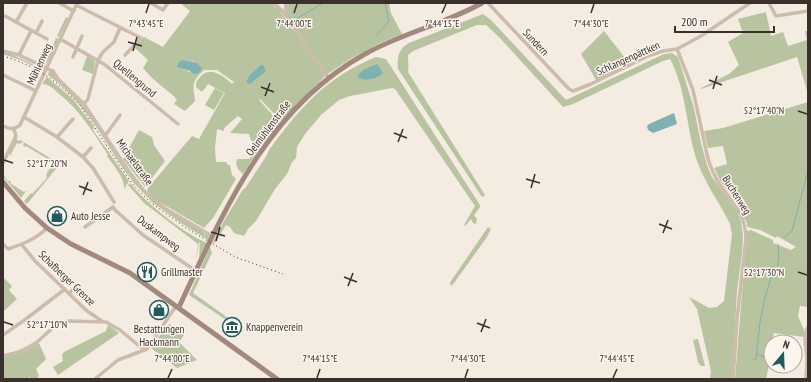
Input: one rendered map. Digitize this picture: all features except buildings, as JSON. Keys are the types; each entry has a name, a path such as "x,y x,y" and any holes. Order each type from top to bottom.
{"street":[{"path":"16,22 27,3"},
{"path":"59,3 74,11"},
{"path":"151,3 163,10 168,3"},
{"path":"273,3 285,15 328,77"},
{"path":"285,15 286,3"},
{"name":"Oelmühlenstraße","path":"178,306 222,216 243,180 279,126 300,102 328,77 381,46 455,17 482,3"},
{"name":"Sundern","path":"488,3 569,89 573,91"},
{"name":"Schlangenpättken","path":"573,91 591,84 648,56 663,51 677,49 701,36 750,3"},
{"path":"769,3 776,16 808,11"},
{"path":"77,4 141,38 125,55"},
{"name":"Mühlenweg","path":"3,163 16,136 14,129 20,125 77,4"},
{"path":"5,16 47,39"},
{"path":"36,33 42,21"},
{"path":"84,104 88,99 98,60 103,52 114,42 120,28"},
{"path":"19,55 31,30"},
{"path":"73,56 82,36"},
{"name":"Quellengrund","path":"60,39 98,60 178,124"},
{"name":"Buchenweg","path":"677,49 693,90 708,159 712,170 719,184 742,216 745,225 746,238 737,320 734,379"},
{"name":"Michaelstraße","path":"3,51 19,55 53,71 58,79 84,104 140,186 166,209 212,236"},
{"path":"3,75 36,91"},
{"name":"Michaelstraße","path":"105,136 120,115"},
{"name":"Duskampweg","path":"24,117 57,137 83,157 93,168 114,204 115,210 143,234 196,271"},
{"path":"57,137 73,119"},
{"path":"3,126 14,129"},
{"path":"83,157 91,148"},
{"path":"3,182 25,208 47,228 71,244 130,273 178,306 277,379"},
{"path":"85,227 114,204"},
{"path":"3,252 34,239 47,228"},
{"path":"3,244 8,249"},
{"name":"Schafberger Grenze","path":"22,244 35,261 87,311 103,322 113,325 143,349 147,349"},
{"path":"70,293 78,285"},
{"path":"3,335 26,320 65,289"},
{"path":"95,379 118,360 147,349 178,306"},
{"path":"3,356 19,352 36,343 61,322 103,322"},
{"path":"806,379 807,358 805,351 808,327"}],"green space":[{"path":"180,3 270,3 279,10 308,50 286,15 287,3 389,3 391,13 402,34 380,43 350,59 326,75 281,121 260,99 259,100 280,123 262,145 251,141 249,134 230,133 242,119 238,116 224,128 224,131 217,129 215,148 216,162 226,162 230,165 232,175 236,179 213,218 204,228 156,200 147,191 192,136 199,139 225,93 208,84 202,92 196,87 201,76 205,73 213,72 221,75 232,84 234,82 217,70 204,70 194,84 195,101 185,111 174,104 177,99 152,78 143,68 148,60 134,47 144,37 163,47 190,11","holes":["184,60 195,62 192,73 179,67"]},
{"path":"766,12 771,36 783,32 788,46 807,40 805,31 808,31 808,94 797,57 701,89 729,74 739,65 728,42 743,33 738,19"},
{"path":"483,14 491,20 566,100 664,54 672,53 678,57 694,108 707,165 712,177 737,211 741,222 743,236 737,291 732,379 710,379 711,371 697,309 689,297 709,308 717,307 724,301 732,234 730,224 705,180 697,161 682,92 670,59 573,104 563,107 499,37 486,25 477,25 413,51 408,55 408,72 485,195 482,197 398,69 398,61 400,51 405,45"},
{"path":"66,17 68,18 59,37 57,36"},
{"path":"604,31 629,63 596,80 581,54"},
{"path":"56,38 59,39 45,64"},
{"path":"3,52 28,62 42,69 42,71 23,61 3,54"},
{"path":"87,56 95,61 93,74 82,70"},
{"path":"376,57 386,59 480,205 474,215 477,219 476,224 473,223 471,219 465,226 464,225 475,206 395,89 392,88 350,96 339,100 321,115 305,134 297,147 296,158 292,162 287,174 275,189 256,221 248,229 244,236 234,233 230,227 226,225 215,243 213,242 242,191 269,150 303,107 328,84 358,65"},
{"path":"49,71 52,72 89,113 130,175 131,179 81,107 71,95 48,75"},
{"path":"47,77 73,99 92,124 94,128 93,130 129,181 124,189 123,181 118,172 85,121 66,99 54,89 42,84"},
{"path":"215,88 224,93 214,110 205,105"},
{"path":"808,102 808,307 800,306 798,316 804,330 804,337 803,334 763,334 763,374 767,374 766,379 735,379 747,231 751,230 773,240 773,243 791,250 796,247 777,236 776,238 760,230 747,227 747,223 736,203 721,182 714,168 727,164 723,146 708,148 704,131 723,128"},
{"path":"139,130 152,137 154,145 165,161 145,187 123,159"},
{"path":"16,139 19,141 20,140 60,164 27,204 24,201 46,179 46,175 53,162 26,146 25,147 23,145 24,143 22,142 20,144 17,143 11,154 12,156 9,154"},
{"path":"254,146 260,147 243,174 238,169 236,164 237,159 250,159"},
{"path":"3,174 8,181 11,181 10,183 24,192 27,190 21,198 3,176"},
{"path":"130,175 149,197 204,233 204,235 206,234 209,236 208,240 152,202 132,181"},
{"path":"130,183 146,200 176,225 207,243 199,259 200,242 199,243 196,262 198,244 144,203 128,185"},
{"path":"488,227 491,229 487,237 451,286 451,281"},
{"path":"210,247 212,253 193,293 242,328 241,330 189,295"},
{"path":"3,277 12,286 9,290 17,299 3,312"},
{"path":"169,324 184,335 179,342 197,360 177,368 151,348"},
{"path":"108,325 119,333 58,375 53,367 63,361 62,355 64,352 106,331"},
{"path":"698,339 705,366 701,366 698,362 693,340"},
{"path":"39,343 46,359 36,369 39,376 36,379 32,379 30,377 26,379 3,379 3,357 23,352"}],"water":[{"path":"184,60 197,63 202,68 199,73 193,74 190,71 177,67 179,62"},
{"path":"377,64 383,73 367,80 358,77 363,70"},
{"path":"261,65 263,65 266,71 250,84 246,82 250,75"},
{"path":"674,113 677,124 653,133 648,130 647,126 649,124"}],"waterway":[{"path":"294,20 323,3"},
{"path":"376,36 389,21 385,3"},
{"path":"784,237 792,231 808,171"},
{"path":"753,360 756,359 760,322 765,297 772,274 777,268 779,258 778,244"},
{"path":"757,354 763,357"}],"railway":[{"path":"3,56 35,69 54,81 72,96 80,105 134,186 150,202 186,228 235,257 283,274"}],"place":[{"name":"Auto Jesse","path":"57,216"},
{"name":"Grillmaster","path":"147,272"},
{"name":"Bestattungen Hackmann","path":"159,310"},
{"name":"Knappenverein","path":"232,327"}]}
